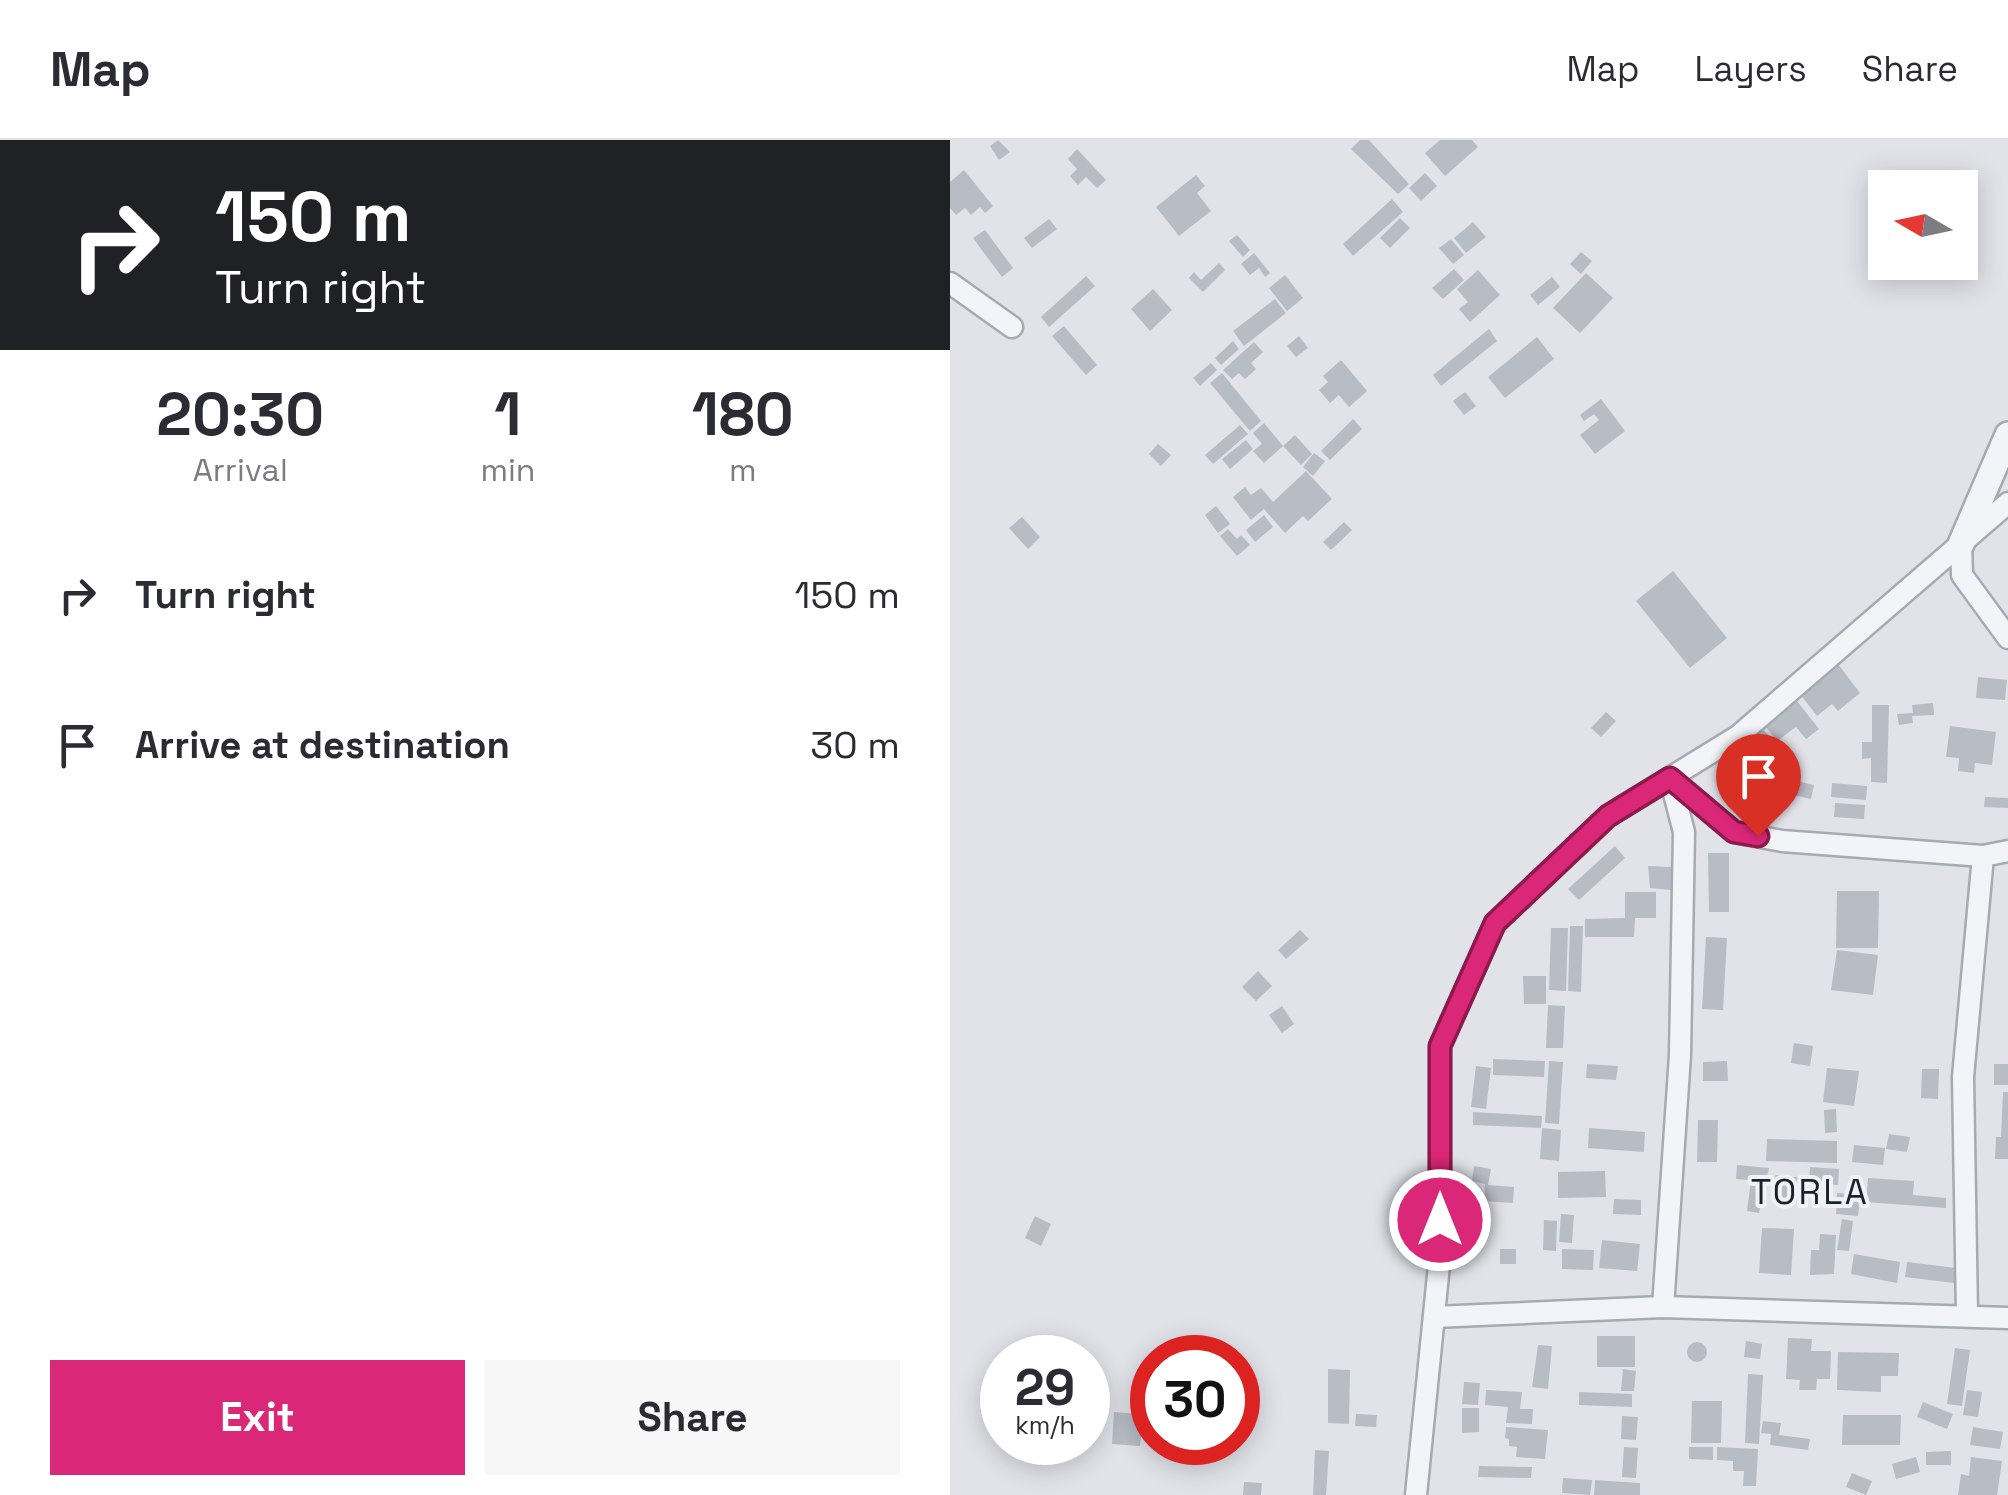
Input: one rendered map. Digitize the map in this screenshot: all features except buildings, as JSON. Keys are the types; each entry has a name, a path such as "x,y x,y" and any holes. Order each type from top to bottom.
{"street":[{"path":"950,283 1012,327"},
{"path":"2008,434 1960,544 1962,575 2008,638"},
{"path":"1416,1495 1440,1255 1440,1046 1495,923 1608,816 1738,736 2008,503"},
{"path":"1670,778 1734,832 1782,841 1984,856 2008,850"},
{"path":"1663,1307 1680,1055 1684,832 1670,778"},
{"path":"1967,1314 1963,1077 1984,856"},
{"path":"1434,1317 1663,1307 2008,1318"}],"district":[{"name":"TORLA","path":"1810,1192"}],"route":[{"path":"1440,1220 1440,1046 1495,923 1608,816 1670,778 1734,832 1758,836"}]}
